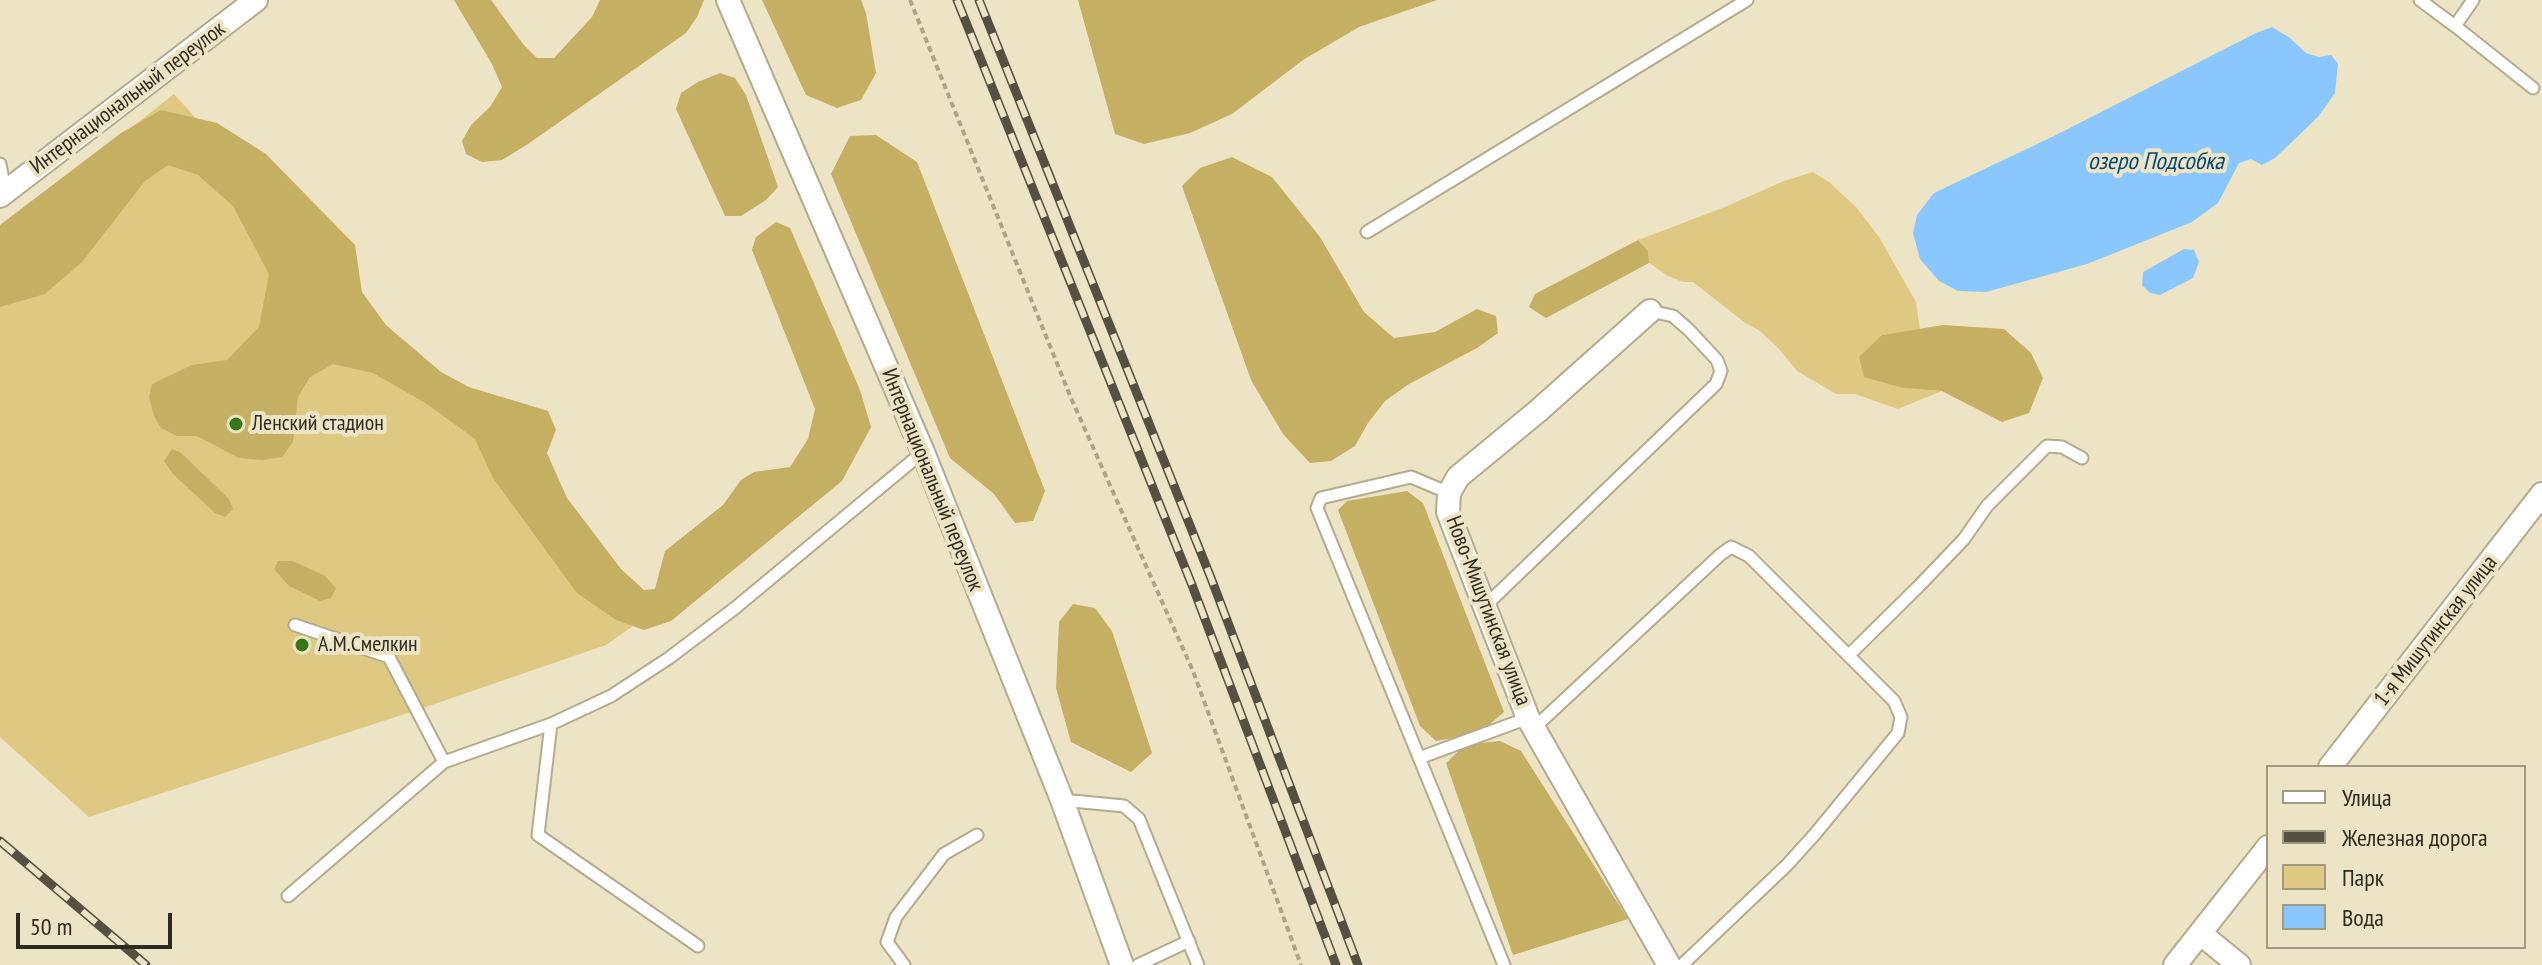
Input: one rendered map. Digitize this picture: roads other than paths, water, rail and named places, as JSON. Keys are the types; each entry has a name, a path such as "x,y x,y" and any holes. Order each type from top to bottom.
{"street":[{"name":"Интернациональный переулок","path":"3,194 256,0"},
{"name":"Интернациональный переулок","path":"728,0 923,452 1062,800 1122,965"},
{"name":"Ново-Мишутинская улица","path":"1650,311 1458,477 1449,493 1448,512 1531,723 1669,965"},
{"name":"1-я Мишутинская улица","path":"2332,765 2542,494"},
{"path":"2175,965 2266,850"},
{"path":"2201,934 2239,965"}],"lane":[{"path":"1367,232 1747,0"},
{"path":"2420,0 2533,88"},
{"path":"2455,26 2473,0"},
{"path":"0,164 3,194"},
{"path":"1485,606 1716,384 1721,371 1717,360 1673,316 1650,311"},
{"path":"1849,655 1964,539 1987,506 2047,446 2062,447 2082,458"},
{"path":"288,896 444,762 551,724 611,696 669,658 735,608 923,452"},
{"path":"1449,493 1411,477 1321,498 1317,508 1504,965"},
{"path":"1419,758 1531,723 1720,555 1731,547 1749,556 1894,701 1901,717 1898,733 1815,834 1787,865 1682,965"},
{"path":"295,625 389,657 444,762"},
{"path":"551,724 538,835 698,946"},
{"path":"1062,800 1124,806 1139,819 1198,965"},
{"path":"904,965 887,942 896,917 944,854 977,835"},
{"path":"1138,965 1189,941"}],"water":[{"name":"озеро Подсобка","path":"2272,27 2306,53 2319,57 2331,55 2338,64 2335,93 2318,117 2275,158 2262,165 2251,159 2239,163 2218,203 2192,222 2087,264 1986,292 1958,291 1939,281 1920,259 1913,233 1917,215 1934,193"},
{"path":"2184,249 2194,250 2199,262 2193,278 2160,295 2150,293 2142,285 2143,272"}],"railway":[{"path":"957,0 1192,585 1336,965"},
{"path":"979,0 1211,578 1358,965"},
{"path":"0,841 146,965"}],"place":[{"name":"Ленский стадион","path":"236,424"},
{"name":"А.М.Смелкин","path":"302,645"}]}
